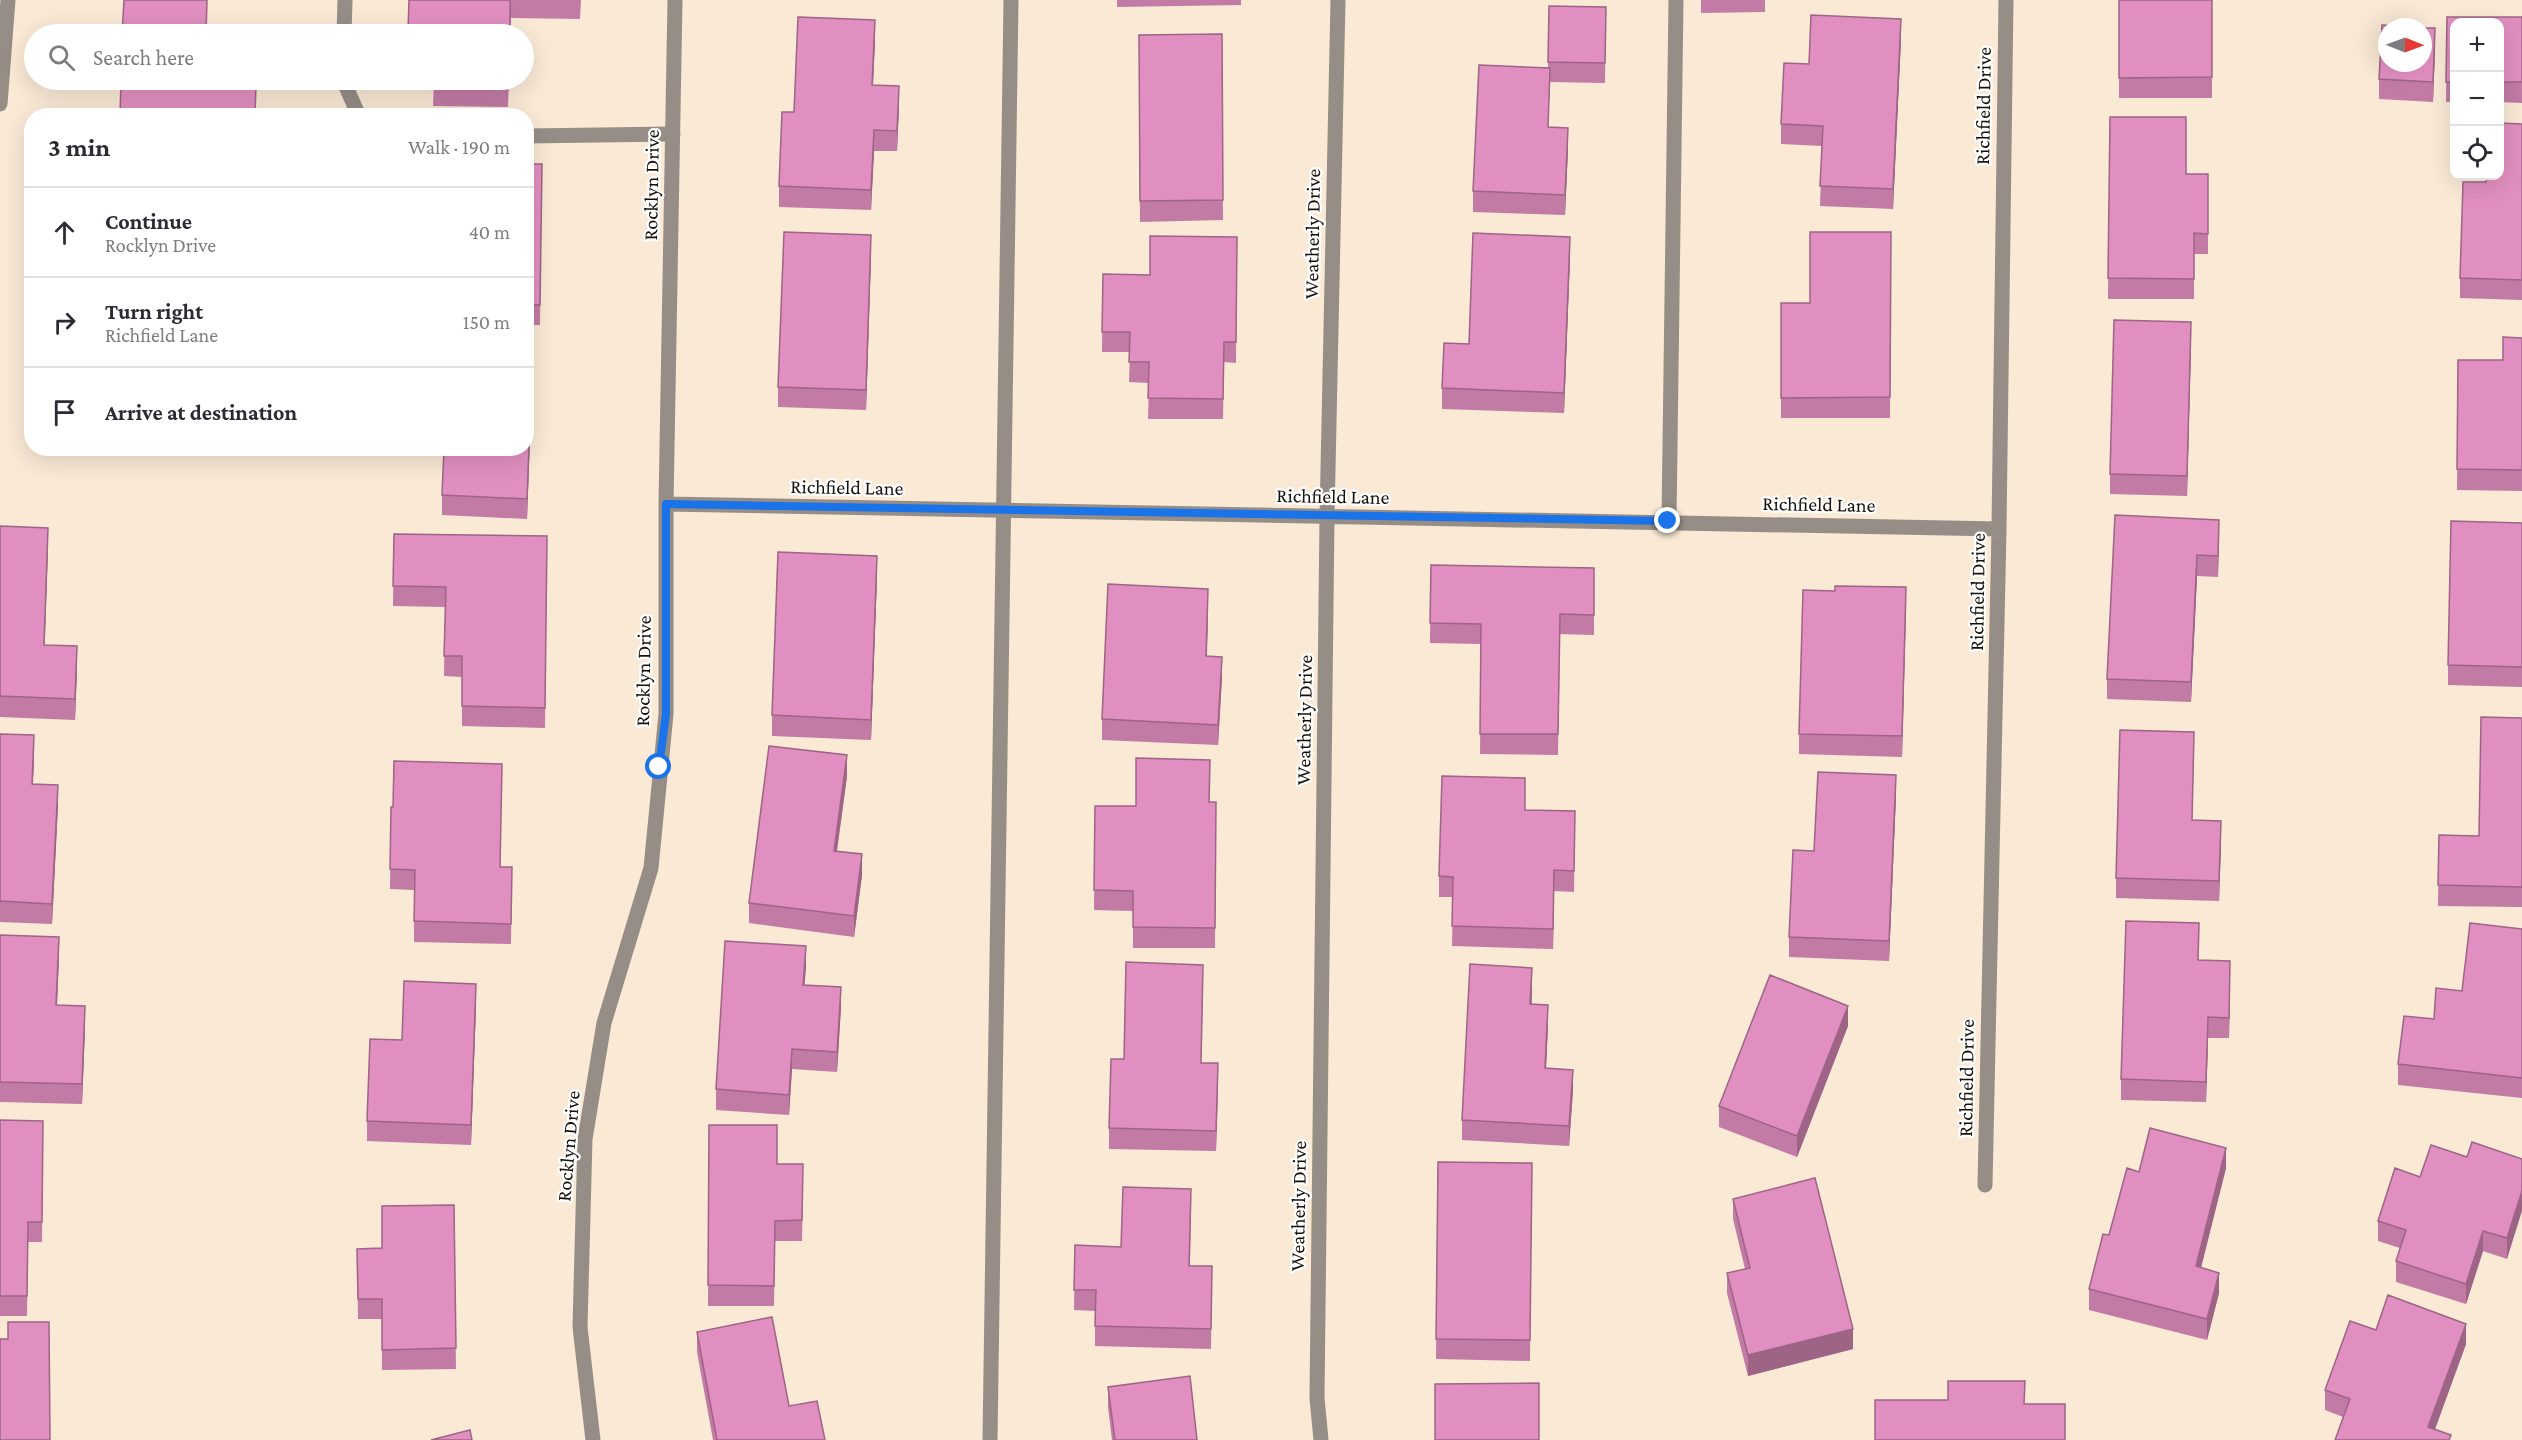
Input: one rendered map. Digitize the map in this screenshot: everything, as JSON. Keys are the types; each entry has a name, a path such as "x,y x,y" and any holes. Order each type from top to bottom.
{"street":[{"path":"0,104 8,0"},
{"path":"344,24 345,0"},
{"name":"Rocklyn Drive","path":"593,1440 580,1327 585,1139 604,1023 651,868 666,714 666,504 675,0"},
{"path":"990,1440 1011,0"},
{"name":"Weatherly Drive","path":"1321,1440 1317,1386 1327,517 1338,0"},
{"path":"1668,521 1676,0"},
{"name":"Richfield Drive","path":"1984,1185 1999,529 2006,0"},
{"path":"347,90 355,108"},
{"path":"534,136 673,134"},
{"name":"Richfield Lane","path":"666,504 1999,529"}],"building":[{"path":"124,0 207,0 206,24 123,24"},
{"path":"409,0 510,0 510,24 408,24"},
{"path":"2119,0 2212,0 2212,77 2119,78"},
{"path":"1549,6 1606,7 1605,63 1548,62"},
{"path":"1811,15 1901,19 1893,189 1820,186 1823,126 1781,124 1784,63 1809,64"},
{"path":"798,17 875,20 872,85 899,86 897,131 874,130 871,190 779,186 782,112 794,112"},
{"path":"2447,17 2522,17 2522,82 2504,82 2504,18 2450,18 2450,82 2446,82"},
{"path":"2432,28 2435,28 2433,82 2379,79 2379,72 2432,72"},
{"path":"1222,34 1223,200 1140,201 1139,35"},
{"path":"1479,65 1550,68 1548,127 1568,128 1565,195 1473,191"},
{"path":"121,90 256,90 255,108 120,108"},
{"path":"2110,117 2186,117 2186,174 2208,174 2208,234 2194,233 2194,279 2108,278"},
{"path":"2504,123 2522,124 2522,280 2460,278 2463,182 2486,182 2486,180 2504,180"},
{"path":"534,164 542,164 540,305 534,305"},
{"path":"784,232 871,235 866,390 778,387"},
{"path":"1810,232 1891,232 1890,397 1781,398 1781,303 1810,303"},
{"path":"1473,233 1570,237 1564,393 1442,388 1444,343 1469,344"},
{"path":"1150,236 1237,237 1236,342 1224,342 1223,399 1148,398 1149,362 1129,362 1130,332 1102,332 1103,274 1150,275"},
{"path":"2114,320 2191,322 2187,476 2110,474"},
{"path":"2503,337 2522,338 2522,470 2457,469 2458,360 2503,360"},
{"path":"444,456 529,456 527,499 442,495"},
{"path":"2115,515 2219,520 2218,556 2197,555 2191,682 2107,679"},
{"path":"2451,521 2522,523 2522,667 2448,665"},
{"path":"0,526 48,528 44,645 77,646 75,699 0,696"},
{"path":"394,534 547,536 545,708 462,706 462,656 444,656 446,587 393,586"},
{"path":"778,552 877,556 871,720 772,715"},
{"path":"1431,565 1594,568 1594,615 1560,614 1558,734 1480,734 1481,624 1430,623"},
{"path":"1108,584 1208,589 1206,656 1222,657 1218,725 1102,719"},
{"path":"1835,586 1906,587 1902,736 1799,734 1803,590 1835,591"},
{"path":"2481,717 2522,718 2522,887 2438,885 2439,835 2479,836"},
{"path":"2120,730 2194,732 2192,820 2221,821 2219,881 2116,878"},
{"path":"0,734 34,735 32,784 58,785 52,904 0,901"},
{"path":"769,746 847,755 834,851 862,854 854,916 749,903"},
{"path":"1136,758 1210,760 1209,802 1216,802 1215,928 1133,927 1133,891 1094,890 1095,806 1136,806"},
{"path":"394,761 502,764 500,867 512,867 511,924 414,921 415,870 390,869"},
{"path":"1818,772 1896,775 1889,941 1789,937 1793,850 1814,851"},
{"path":"1442,776 1525,778 1525,810 1575,811 1574,871 1554,870 1553,929 1452,926 1453,877 1439,876"},
{"path":"2126,921 2199,923 2198,960 2230,961 2229,1018 2208,1017 2206,1082 2121,1079"},
{"path":"2470,923 2522,929 2522,1078 2398,1064 2404,1016 2434,1019 2436,988 2462,991"},
{"path":"0,935 59,937 56,1005 85,1006 82,1084 0,1082"},
{"path":"725,941 806,946 803,985 841,987 837,1052 792,1049 789,1095 716,1089"},
{"path":"1126,962 1203,965 1201,1063 1218,1063 1216,1131 1109,1128 1111,1059 1124,1059"},
{"path":"1470,964 1532,968 1530,1004 1548,1005 1545,1068 1573,1070 1569,1126 1462,1120"},
{"path":"1770,975 1848,1006 1797,1136 1719,1106"},
{"path":"404,981 476,984 471,1125 367,1121 370,1039 402,1040"},
{"path":"0,1120 43,1121 42,1222 28,1222 27,1296 0,1296"},
{"path":"709,1125 777,1125 777,1164 803,1164 802,1220 775,1221 774,1286 708,1285"},
{"path":"2150,1128 2226,1148 2196,1266 2219,1273 2207,1319 2089,1289 2103,1234 2109,1235 2127,1168 2139,1172"},
{"path":"2472,1142 2522,1159 2522,1191 2507,1238 2483,1231 2466,1284 2396,1261 2406,1230 2378,1221 2395,1168 2420,1177 2431,1145 2467,1157"},
{"path":"1438,1162 1532,1163 1530,1340 1436,1339"},
{"path":"1815,1178 1853,1329 1748,1355 1727,1273 1750,1268 1733,1199"},
{"path":"1123,1187 1191,1189 1189,1266 1212,1266 1211,1329 1095,1326 1096,1290 1074,1290 1075,1245 1121,1247"},
{"path":"454,1205 456,1348 382,1350 382,1299 358,1299 357,1249 382,1248 382,1206"},
{"path":"2388,1295 2466,1324 2428,1427 2451,1435 2449,1440 2335,1440 2350,1399 2325,1390 2350,1321 2376,1330"},
{"path":"772,1317 789,1406 817,1401 825,1440 717,1440 697,1332"},
{"path":"8,1322 49,1322 50,1440 0,1440 0,1339 8,1339"},
{"path":"1190,1376 1197,1440 1115,1440 1108,1387"},
{"path":"1948,1381 2025,1381 2024,1404 2065,1404 2065,1440 1875,1440 1875,1400 1948,1400"},
{"path":"1539,1383 1539,1440 1435,1440 1435,1384"},
{"path":"470,1430 472,1440 431,1440"}],"route":[{"path":"659,767 666,714 666,504 1668,521"}]}
